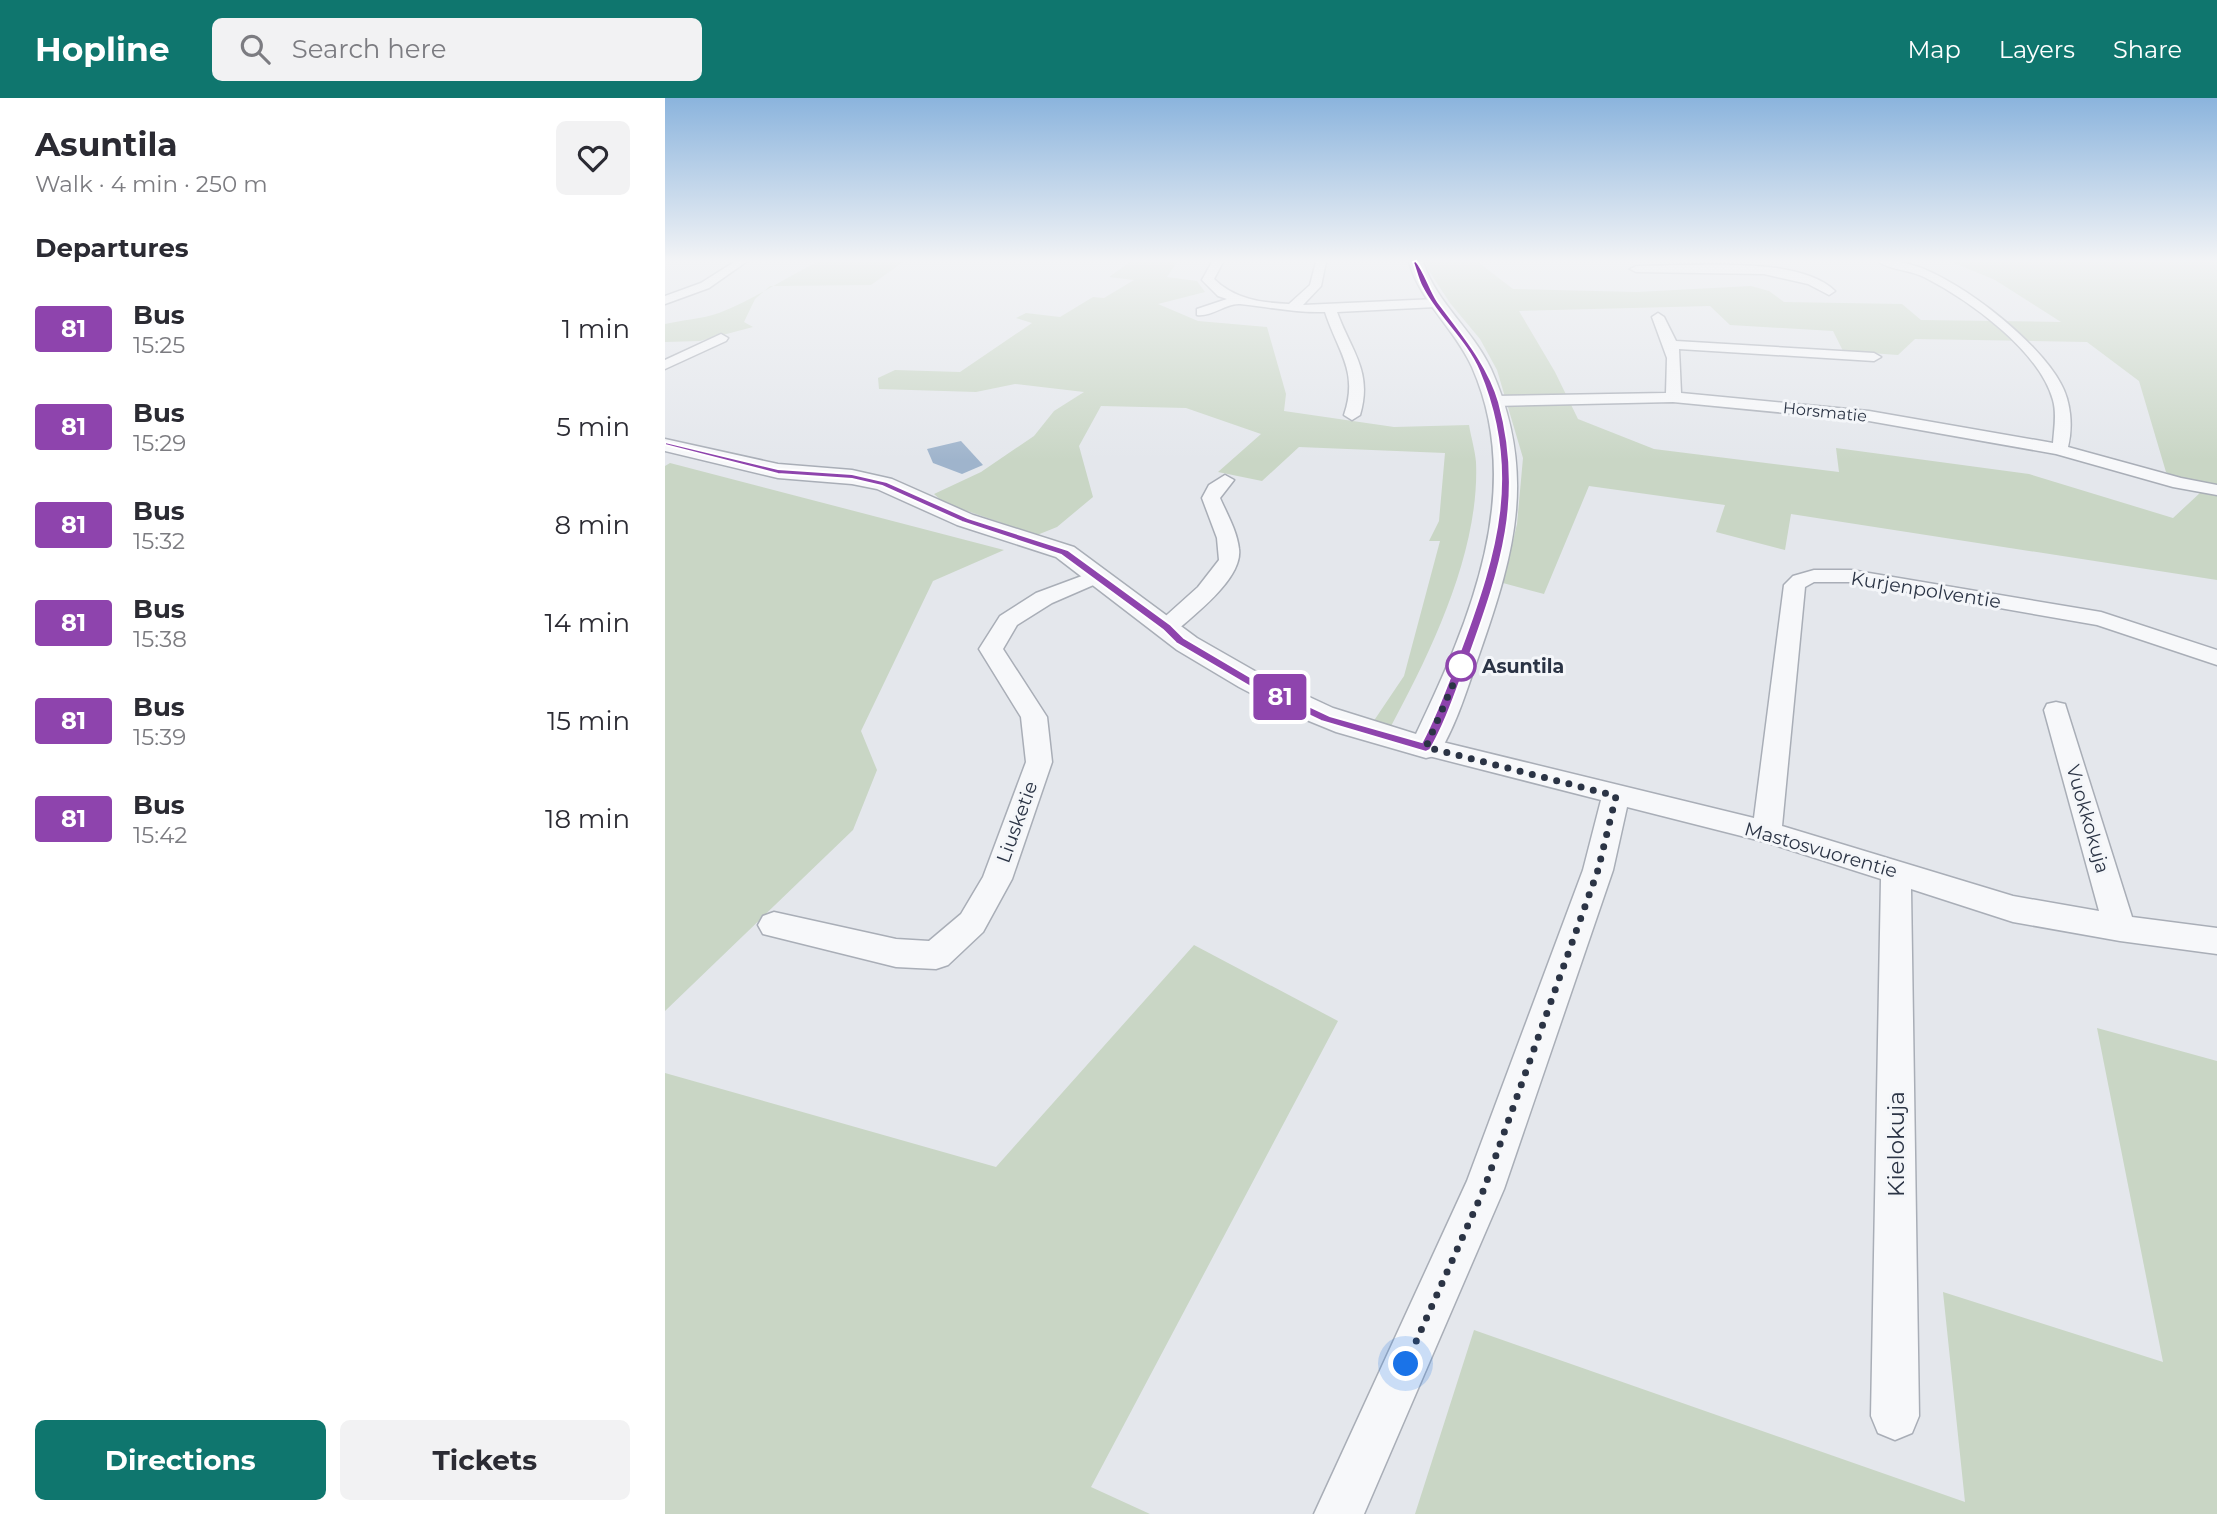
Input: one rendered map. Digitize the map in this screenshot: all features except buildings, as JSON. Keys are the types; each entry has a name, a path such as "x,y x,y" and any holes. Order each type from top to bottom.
{"street":[{"path":"1338,328 1356,367 1359,386 1352,415"},
{"path":"665,445 778,471 852,477 884,484 965,520 1065,552 1167,627 1180,641 1260,687 1326,719 1426,747 1466,652 1502,538 1506,483 1503,442 1495,401 1473,352 1455,328"},
{"path":"1663,328 1671,345 1673,397"},
{"path":"2003,328 2024,344 2046,370 2061,401 2061,445 2058,449"},
{"path":"665,365 721,338"},
{"path":"1671,345 1874,357"},
{"name":"Horsmatie","path":"1495,401 1673,397 1889,419 2058,449 2150,476 2217,490"},
{"path":"1167,627 1227,566 1231,553 1212,498 1215,489 1225,480"},
{"name":"Liusketie","path":"774,925 896,953 936,955 972,923 997,879 1039,762 1034,717 991,649 1008,621 1044,598 1098,576"},
{"name":"Kurjenpolventie","path":"1767,832 1795,585 1800,579 1810,576 1851,576 2101,619 2217,658"},
{"name":"Vuokkokuja","path":"2056,710 2120,928"},
{"name":"Mastosvuorentie","path":"1426,747 1767,832 2013,909 2120,928 2217,941"},
{"path":"1339,1514 1484,1189 1598,870 1616,796"},
{"name":"Kielokuja","path":"1895,1416 1896,872"}],"green space":[{"path":"665,328 749,328 700,341 665,342"},
{"path":"1025,328 1267,328 1286,394 1284,411 1394,427 1469,425 1476,462 1475,496 1461,565 1436,634 1390,728 1371,725 1404,676 1440,541 1429,541 1439,521 1445,453 1299,447 1262,481 1218,472 1261,434 1186,408 1101,406 1079,446 1093,497 1057,527 1037,535 944,503 934,494 981,472 1034,436 1054,411 1084,392 1015,384 976,392 879,389 878,378 895,370 960,372"},
{"path":"1471,328 1529,328 1578,419 1654,449 1839,472 1836,448 2029,474 2173,518 2201,492 2166,472 2139,381 2087,342 1915,339 1898,355 1843,351 1833,331 1783,328 2217,328 2217,580 1791,514 1785,550 1716,532 1725,505 1589,486 1544,594 1503,583 1517,524 1523,458 1497,370"},
{"path":"670,463 1004,550 933,581 861,731 877,770 853,830 665,1011 665,466"},
{"path":"1194,945 1338,1021 1091,1487 1150,1514 665,1514 665,1073 996,1167"},
{"path":"2097,1028 2217,1061 2217,1514 1415,1514 1474,1330 1965,1502 1943,1292 2163,1362"}],"water":[{"path":"961,441 983,465 962,474 933,463 927,449"}],"bus line":[{"name":"81","path":"665,445 778,471 852,477 884,484 965,520 1065,552 1167,627 1180,641 1260,687 1326,719 1426,747 1440,719 1481,608 1502,538 1506,483 1503,442 1495,401 1481,366 1456,328"}],"place":[{"name":"Asuntila","path":"1461,666"}],"route":[{"path":"1406,1364 1484,1189 1598,870 1616,796 1426,747 1461,666"}]}
